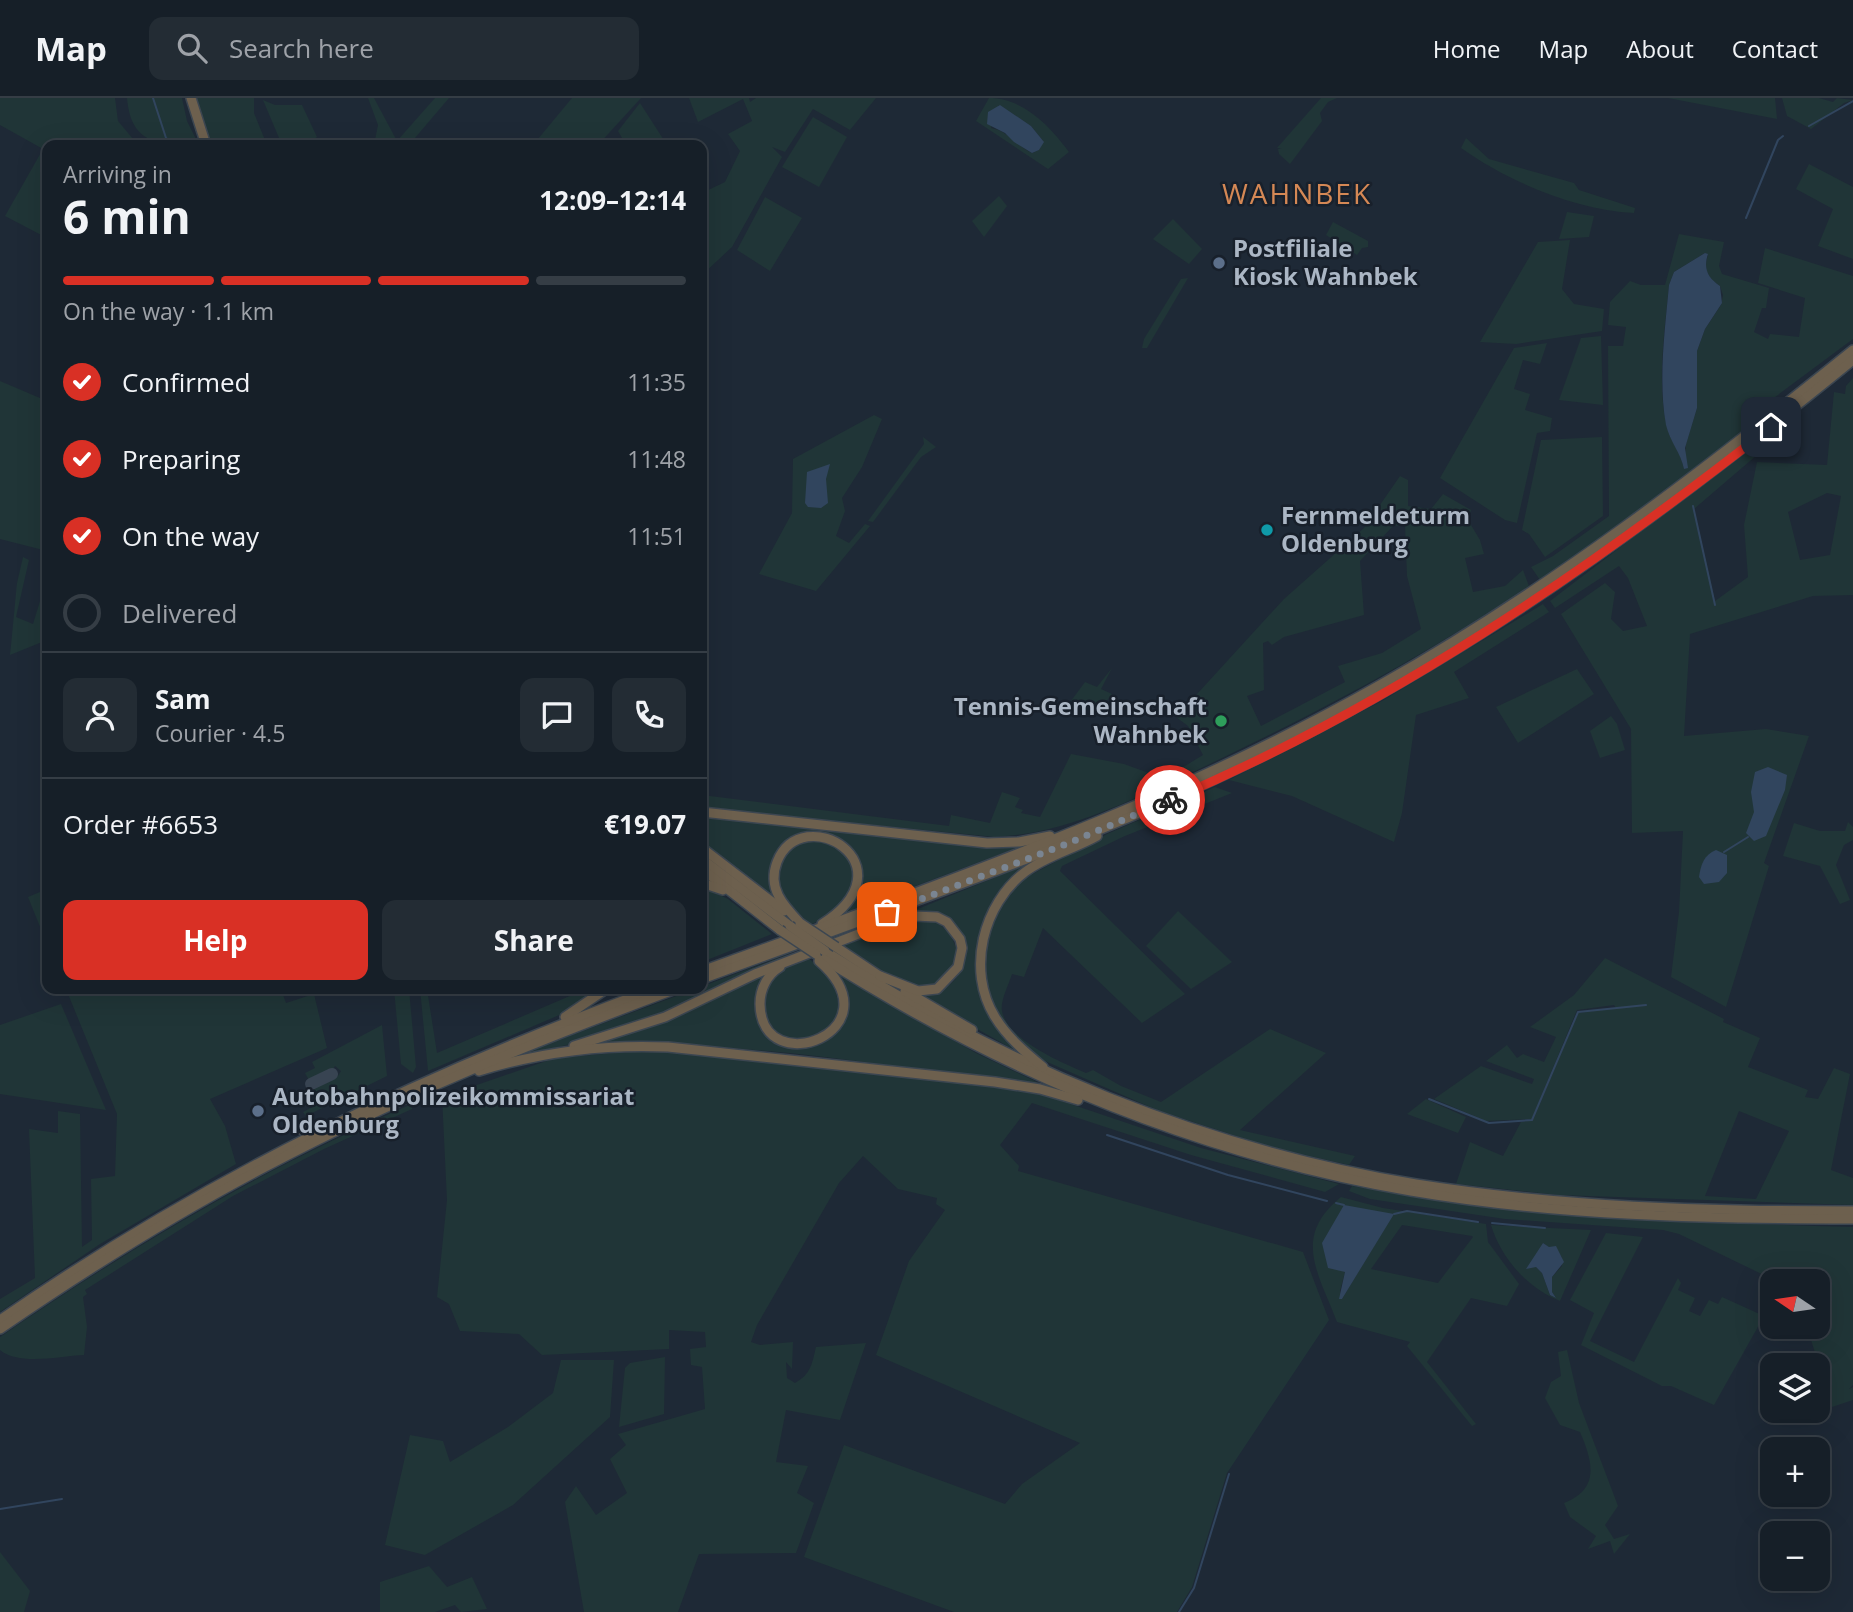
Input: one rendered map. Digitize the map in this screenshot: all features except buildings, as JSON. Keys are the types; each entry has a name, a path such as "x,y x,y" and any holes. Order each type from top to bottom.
{"highway":[{"path":"191,98 204,140"},
{"path":"1556,582 1688,482 1853,349"},
{"path":"707,977 949,889 1112,825 1229,773 1383,693 1556,582 1692,489 1853,360"},
{"path":"707,969 1068,834 1177,788 1379,686 1533,597"},
{"path":"707,813 987,843 1019,842 1068,834"},
{"path":"1056,1076 1010,1037 994,1015 981,968 983,937 998,903 1023,874 1086,843 1112,825"},
{"path":"800,923 780,900 775,889 775,867 784,850 796,840 827,837 843,846 851,856 856,864 858,884 845,908 811,932"},
{"path":"707,852 800,923 880,976 1009,1051 1042,1066"},
{"path":"707,863 790,926 818,953 838,983 843,1006 834,1029 818,1042 807,1044 784,1041 774,1035 760,1009 760,996 769,977 798,957"},
{"path":"707,873 804,947 1056,1076 1207,1134 1339,1173"},
{"path":"707,885 732,894"},
{"path":"887,923 949,889"},
{"path":"457,1075 552,1052 665,1017 798,957 887,923 914,916 937,917 954,930 960,939 961,956 954,975 937,989 928,992 907,988 880,976"},
{"path":"818,953 954,1036 1054,1084 1206,1142 1471,1200 1594,1213 1853,1219"},
{"path":"707,965 718,965"},
{"path":"537,1032 586,1005 600,994"},
{"path":"0,1320 72,1270 231,1176 324,1127 537,1032 640,994"},
{"path":"0,1329 59,1289 217,1193 355,1122 457,1075 663,994"},
{"path":"552,1052 637,1046 763,1056 1022,1085 1120,1111"},
{"path":"299,1129 324,1127"},
{"path":"231,1176 243,1161"},
{"path":"1362,1178 1570,1203 1696,1209 1853,1211"}],"green space":[{"path":"0,98 115,98 118,121 134,140 42,140 42,148 0,125"},
{"path":"127,98 182,98 187,121 196,140 150,140 135,126"},
{"path":"195,98 254,98 254,113 265,140 209,140"},
{"path":"368,98 374,98 396,140 375,140 378,125"},
{"path":"435,98 449,98 413,140 398,140"},
{"path":"572,98 641,98 603,140 537,140"},
{"path":"689,98 749,98 750,102 756,98 876,98 850,130 813,109 785,152 772,147 782,157 732,247 707,270 707,191 725,182 740,151 728,134 752,121 743,99 698,122"},
{"path":"989,98 1013,103 1035,115 1069,152 1048,169 976,121","holes":["999,105 1031,126 1043,141 1039,150 1032,153 1002,132 991,128"]},
{"path":"1321,98 1337,98 1328,102 1320,113 1322,121 1290,164 1279,154 1278,149 1282,148 1277,148"},
{"path":"1668,98 1775,98 1777,119"},
{"path":"1782,98 1819,98 1833,102 1837,98 1853,100 1844,103 1811,129 1787,116"},
{"path":"263,100 275,105 302,105 317,137 312,140 280,140"},
{"path":"640,103 664,140 623,140 618,131"},
{"path":"813,117 847,137 819,187 782,167"},
{"path":"1466,138 1489,159 1574,183 1579,190 1635,208 1634,213 1612,211 1566,200 1521,183 1461,148"},
{"path":"42,151 42,235 5,216"},
{"path":"1809,164 1853,187 1853,259 1818,246 1833,209 1796,189"},
{"path":"999,196 1007,206 984,237 972,221"},
{"path":"765,197 802,218 770,271 737,250"},
{"path":"1567,212 1594,216 1589,237 1559,239"},
{"path":"1173,219 1202,249 1189,264 1153,239"},
{"path":"1333,222 1368,241 1368,247 1362,248 1357,255 1326,235"},
{"path":"1679,234 1724,242 1719,266 1722,274 1769,288 1766,308 1762,308 1754,332 1768,339 1770,334 1799,337 1805,298 1758,283 1765,248 1853,276 1853,339 1755,412 1757,420 1607,535 1540,580 1531,567 1553,556 1609,516 1608,346 1623,346 1626,327 1608,325 1610,302 1630,281 1641,285 1665,285","holes":["1705,253 1708,255 1708,273 1720,286 1723,295 1721,305 1705,329 1697,351 1697,408 1686,444 1684,468 1668,429 1663,406 1663,354 1669,285 1674,272"]},
{"path":"1570,240 1562,289 1574,304 1604,309 1602,331 1516,344 1480,342 1538,242"},
{"path":"1188,278 1147,348 1142,348 1144,339 1181,279"},
{"path":"1601,336 1603,405 1559,400 1581,338"},
{"path":"1547,343 1540,364 1523,360 1514,389 1530,394 1525,410 1552,418 1550,431 1537,433 1517,523 1505,520 1440,478 1514,348"},
{"path":"1853,378 1853,595 1813,596 1690,634 1684,736 1766,729 1809,736 1764,863 1769,866 1726,1007 1671,977 1679,912 1683,831 1632,833 1631,729 1561,614 1605,583 1615,592 1611,619 1623,631 1647,626 1628,578 1619,566 1555,608 1550,601 1780,425 1785,431 1694,509 1715,601 1748,577 1744,525 1757,462 1827,465 1834,392 1845,394 1846,386","holes":["1827,493 1841,496 1830,555 1800,560 1788,512"]},
{"path":"0,381 42,399 42,550 0,539"},
{"path":"874,415 882,419 862,467 842,498 845,511 836,536 849,543 865,524 870,526 816,591 759,574 792,513 793,459"},
{"path":"923,437 936,447 921,457 873,522 868,521 924,444"},
{"path":"1602,437 1603,516 1545,557 1529,534 1522,530 1541,440"},
{"path":"1400,476 1408,480 1408,506 1431,509 1443,494 1471,510 1468,520 1480,540 1484,554 1465,558 1473,592 1505,586 1523,570 1529,586 1448,638 1322,708 1193,772 1180,769 1203,755 1188,726 1176,717 1284,599 1364,528","holes":["1405,525 1407,576 1421,629 1382,653 1338,666 1345,682 1261,726 1247,696 1264,690 1263,643 1268,641 1272,645 1284,637 1364,615 1360,561 1393,526"]},
{"path":"23,557 29,560 16,617 33,624 42,594 42,642 10,655 17,583"},
{"path":"1543,604 1549,612 1454,672 1469,698 1416,715 1402,813 1394,842 1292,796 1229,780 1382,701"},
{"path":"1112,668 1101,689 1112,694 1098,712 1071,701 1085,682 1097,687"},
{"path":"1577,669 1594,694 1518,743 1496,707"},
{"path":"1611,716 1617,724 1625,750 1600,758 1590,731"},
{"path":"1071,754 1124,764 1157,776 1183,778 1069,824 995,837 707,808 707,796 949,826 951,815 990,823 1002,792 1020,798 1015,807 1023,810 1021,813 1040,817"},
{"path":"1215,787 1232,793 1125,836 1062,866 1060,871 1185,994 1142,1023 1043,928 1024,977 1012,974 1003,998 1002,1011 1014,1032 1037,1049 1086,1073 1093,1070 1121,1086 1161,1102 1270,1029 1326,1053 1240,1130 1355,1156 1349,1165 1273,1148 1159,1111 1038,1058 1004,1026 987,991 984,948 996,911 1023,879 1107,834"},
{"path":"707,815 1027,844 841,914 858,890 858,872 851,855 838,840 831,835 814,833 799,840 776,858 781,907 707,848"},
{"path":"1848,822 1853,827 1853,840 1844,845 1836,865 1850,900 1840,904 1820,866 1783,856 1794,823 1820,831 1845,831"},
{"path":"807,841 836,845 848,857 854,872 853,889 842,906 810,925 786,901 779,885 785,852"},
{"path":"1047,856 1033,865 986,918 983,1000 999,1031 1018,1052 915,994 945,988 960,972 961,959 954,926 908,913"},
{"path":"707,888 728,899 772,934 707,960"},
{"path":"42,891 42,932 28,897"},
{"path":"1178,911 1232,962 1191,989 1146,946"},
{"path":"917,918 943,927 951,936 957,950 956,962 951,972 932,985 919,986 890,978 838,944"},
{"path":"794,952 707,993 707,985"},
{"path":"805,956 822,970 831,982 838,1003 834,1020 823,1033 798,1041 780,1035 773,1028 765,1012 764,994 773,977"},
{"path":"1605,958 1724,1019 1723,1022 1760,1038 1748,1067 1808,1090 1805,1097 1818,1099 1834,1068 1850,1074 1831,1170 1853,1178 1853,1205 1558,1195 1456,1184 1470,1142 1503,1156 1521,1122 1533,1120 1578,1013 1616,1008 1614,1005 1577,1010 1532,1119 1486,1121 1434,1099 1481,1066 1532,1084 1534,1079 1486,1061 1507,1045 1517,1058 1523,1054 1544,1062 1556,1037 1530,1027 1574,995","holes":["1739,1111 1789,1131 1756,1199 1705,1196"]},
{"path":"775,966 761,986 765,1029 791,1043 809,1047 818,1045 826,1041 839,1027 846,1010 846,1001 836,974 976,1053 1037,1082 1035,1086 758,1050 703,1046 591,1046 649,1026"},
{"path":"68,994 283,994 286,1003 314,994 327,1048 210,1099 225,1126 236,1164 100,1244 0,1312 0,1299 35,1278 29,1129 58,1133 58,1111 80,1114 82,1247 92,1240 91,1179 115,1176 117,1114"},
{"path":"394,994 409,994 416,1067 413,1073 401,1064"},
{"path":"420,994 428,994 437,1053 574,994 592,994 564,1013 428,1071"},
{"path":"682,994 705,994 627,1027 557,1047 521,1054"},
{"path":"61,1004 106,1110 0,1094 0,1025"},
{"path":"382,1025 387,1076 306,1116 303,1112 320,1103 312,1086 333,1075 338,1076 341,1071 335,1066 331,1072 310,1082 305,1073 315,1068 312,1062"},
{"path":"663,1049 829,1065 1035,1092 1201,1148 1339,1184 1325,1192 1191,1155 1032,1103 1000,1145 1019,1166 1018,1171 1303,1252 1329,1320 1227,1473 1192,1587 1177,1612 954,1612 804,1557 844,1445 1005,1504 1022,1484 1080,1443 876,1355 909,1261 945,1210 936,1204 937,1198 898,1189 863,1156 839,1183 757,1325 751,1342 760,1345 793,1342 792,1369 786,1362 787,1378 795,1383 808,1372 816,1347 866,1343 840,1420 786,1410 776,1462 808,1466 797,1493 814,1503 796,1553 699,1554 678,1612 584,1612 565,1502 576,1486 596,1515 627,1493 610,1459 626,1445 618,1434 705,1409 702,1367 691,1365 690,1349 706,1347 705,1332 669,1330 669,1349 542,1355 519,1334 460,1331 449,1304 437,1297 447,1200 442,1097 555,1058"},
{"path":"1426,1099 1466,1117 1458,1133 1407,1114"},
{"path":"412,1104 412,1109 324,1149 233,1196 85,1290 87,1294 83,1297 87,1327 84,1355 29,1359 8,1355 0,1350 0,1337 149,1240 304,1154"},
{"path":"1352,1186 1477,1203 1602,1215 1853,1227 1853,1385 1849,1389 1853,1387 1853,1400 1832,1407 1830,1353 1815,1353 1811,1339 1830,1339 1830,1269 1760,1269 1760,1273 1679,1234 1663,1230 1505,1219 1370,1199 1349,1191"},
{"path":"1341,1197 1383,1208 1486,1224 1488,1242 1519,1284 1507,1306 1471,1298 1427,1362 1476,1424 1472,1426 1407,1346 1410,1342 1337,1322 1317,1271 1314,1256 1313,1241 1317,1226","holes":["1393,1214 1342,1299 1340,1291 1345,1272 1337,1269","1402,1225 1472,1236 1473,1237 1438,1283 1371,1269"]},
{"path":"1491,1225 1591,1230 1560,1301 1548,1295 1526,1280 1501,1249","holes":["1543,1243 1562,1257 1562,1266 1552,1277 1552,1292 1556,1298 1550,1295 1542,1273 1536,1267"]},
{"path":"1606,1233 1643,1237 1590,1341 1634,1362 1678,1278 1681,1283 1678,1290 1695,1298 1689,1311 1700,1316 1709,1300 1718,1304 1722,1297 1760,1314 1760,1323 1714,1405 1671,1386 1662,1386 1581,1345 1594,1313 1570,1300"},
{"path":"1567,1350 1579,1403 1618,1506 1605,1525 1614,1539 1630,1534 1614,1554 1610,1541 1588,1549 1596,1536 1570,1517 1564,1503 1584,1490 1590,1474 1588,1454 1580,1432 1560,1425 1545,1398 1551,1382 1561,1376 1558,1352"},
{"path":"665,1357 664,1414 619,1427 625,1368 630,1363"},
{"path":"561,1360 614,1360 610,1417 513,1505 425,1555 385,1545 410,1435 443,1441 450,1462 508,1427 553,1393"},
{"path":"0,1552 30,1591 24,1612 0,1612"},
{"path":"429,1566 447,1587 472,1577 487,1609 461,1612 455,1605 435,1612 380,1612 380,1582"}],"water":[{"path":"1000,105 1031,126 1044,142 1039,150 1032,153 1005,133 987,124 988,112"},
{"path":"1705,253 1708,254 1708,273 1720,286 1722,303 1705,329 1697,351 1697,408 1685,448 1688,468 1684,469 1666,425 1664,408 1663,355 1669,285 1674,272"},
{"path":"830,464 826,479 828,503 821,508 808,507 805,503 807,472"},
{"path":"1768,767 1787,775 1785,790 1766,836 1754,841 1746,833 1754,812 1751,792 1755,772"},
{"path":"1716,850 1727,855 1727,873 1719,882 1704,884 1699,877 1702,864 1709,854"},
{"path":"1344,1205 1394,1214 1342,1299 1339,1299 1345,1272 1328,1268 1322,1243"},
{"path":"1543,1243 1549,1247 1556,1246 1564,1262 1552,1277 1552,1292 1556,1298 1550,1295 1542,1273 1536,1267 1526,1269"}],"waterway":[{"path":"153,98 169,140"},
{"path":"1809,126 1853,101"},
{"path":"1746,218 1778,140 1783,136"},
{"path":"1693,506 1715,605"},
{"path":"1724,852 1748,837"},
{"path":"1429,1099 1489,1123 1532,1120 1578,1012 1646,1005"},
{"path":"1107,1135 1228,1175 1327,1201"},
{"path":"1336,1203 1344,1205"},
{"path":"1394,1214 1407,1211 1478,1222"},
{"path":"1492,1223 1545,1228"},
{"path":"1179,1612 1194,1588 1229,1474"},
{"path":"0,1509 62,1499"}],"taxiway":[{"path":"311,1084 332,1074"}],"way so far":[{"path":"887,912 1064,845 1170,800"}],"place":[{"name":"Postfiliale Kiosk Wahnbek","path":"1219,263"},
{"name":"Fernmeldeturm Oldenburg","path":"1267,530"},
{"name":"Tennis-Gemeinschaft Wahnbek","path":"1221,721"},
{"name":"Autobahnpolizeikommissariat Oldenburg","path":"258,1111"}],"district":[{"name":"WAHNBEK","path":"1297,194"}],"route":[{"path":"1170,800 1322,726 1477,638 1609,550 1771,427"}]}
